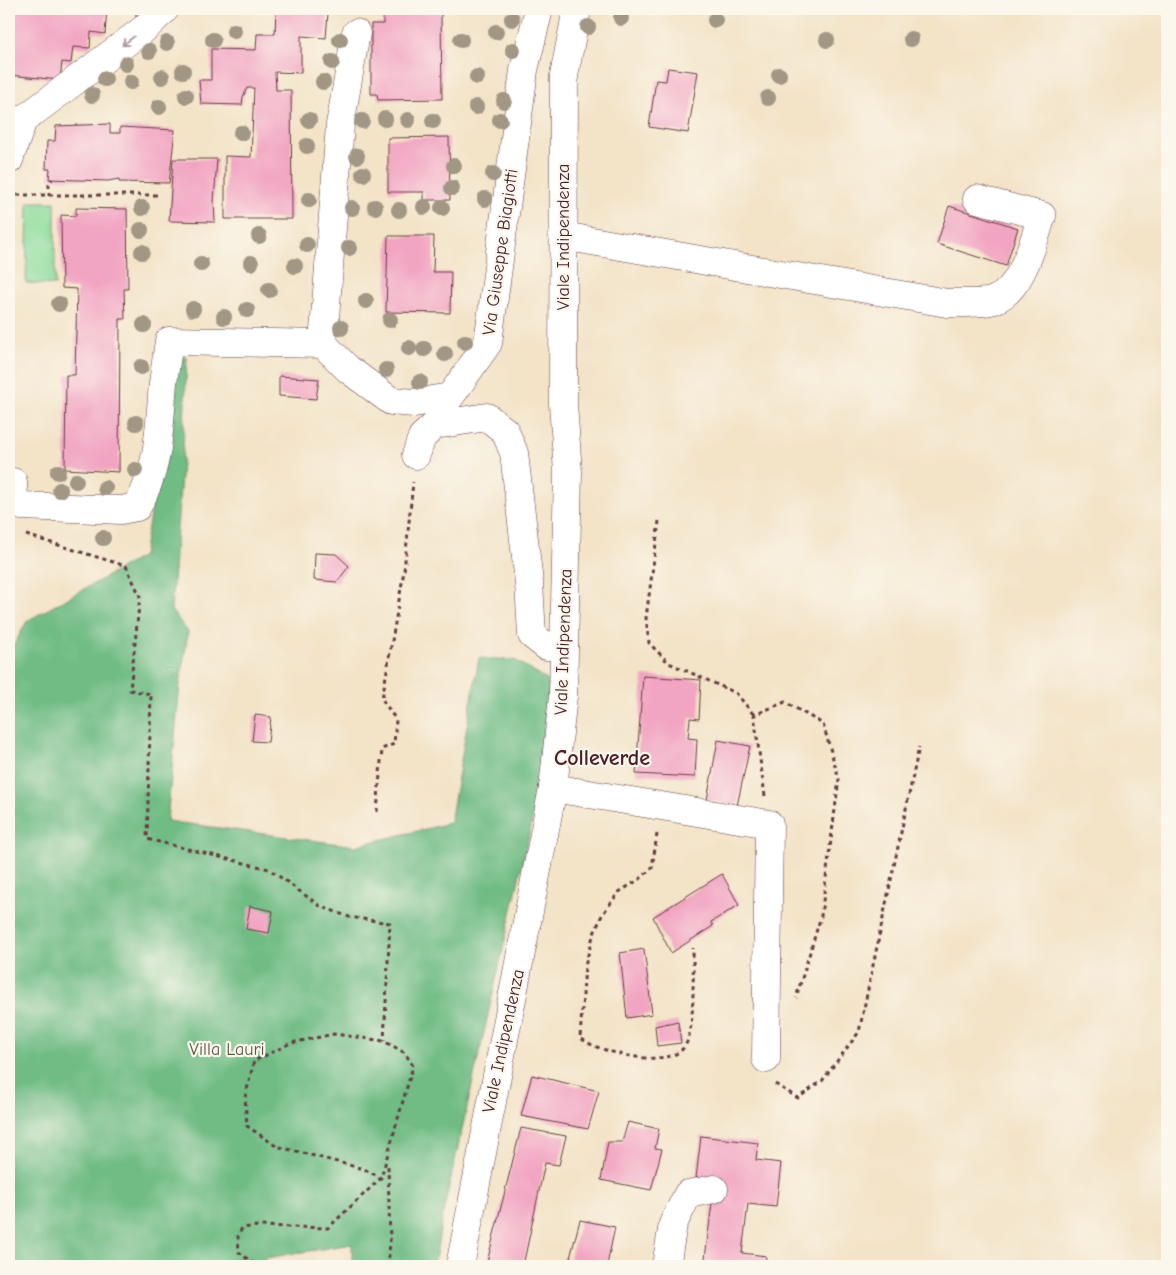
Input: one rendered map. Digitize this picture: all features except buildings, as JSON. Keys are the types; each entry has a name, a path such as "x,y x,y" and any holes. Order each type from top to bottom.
{"street":[{"path":"9,160 23,120 144,29 165,9"},
{"name":"Via Giuseppe Biagiotti","path":"322,344 348,369 392,401 414,403 450,397 488,343 524,70 539,9"},
{"name":"Viale Indipendenza","path":"460,1266 553,788 563,696 568,472 563,404 564,76 577,9"},
{"path":"12,482 14,498 22,506 121,510 137,507 145,492 159,444 164,383 170,341 322,344 340,125 356,32"},
{"path":"563,236 947,303 993,301 1005,294 1020,276 1042,216 977,199"},
{"path":"416,455 422,436 435,425 487,417 505,432 514,453 529,583 532,635 546,646 564,646"},
{"path":"553,788 769,824 766,1059"},
{"path":"666,1266 673,1224 688,1194 714,1189"}],"path":[{"path":"49,196 49,185 52,179"},
{"path":"9,195 160,195"},
{"path":"377,812 382,749 394,744 396,720 382,699 404,571 416,455"},
{"path":"659,521 646,618 649,643 669,663 736,694 754,715 769,824"},
{"path":"23,534 126,566 140,596 130,690 151,694 147,839 270,869 320,906 349,917 390,923 384,1041"},
{"path":"754,715 785,702 823,724 839,779 822,916 793,1007"},
{"path":"766,1059 776,1086 798,1098 822,1081 859,1032 918,747"},
{"path":"661,806 652,868 640,879 618,892 602,916 593,936 584,966 580,1038 596,1047 648,1059 676,1055 686,1045 690,1027 693,948"},
{"path":"262,1266 251,1262 239,1252 238,1236 242,1228 258,1226 328,1228 381,1178 413,1066 405,1053 384,1041 334,1034 292,1043 254,1061 245,1098 247,1126 276,1146 364,1169 381,1178"},
{"path":"388,1166 390,1242 388,1266"},
{"path":"9,1246 15,1266"}],"green space":[{"path":"28,202 55,202 55,285 26,283"},
{"name":"Villa Lauri","path":"187,357 183,448 171,610 188,632 180,684 167,821 355,846 450,823 479,658 515,660 550,682 532,821 443,1213 434,1266 352,1266 352,1244 266,1258 264,1266 9,1266 9,654 27,621 143,556 177,358"}],"district":[{"name":"Colleverde","path":"602,757"}]}
